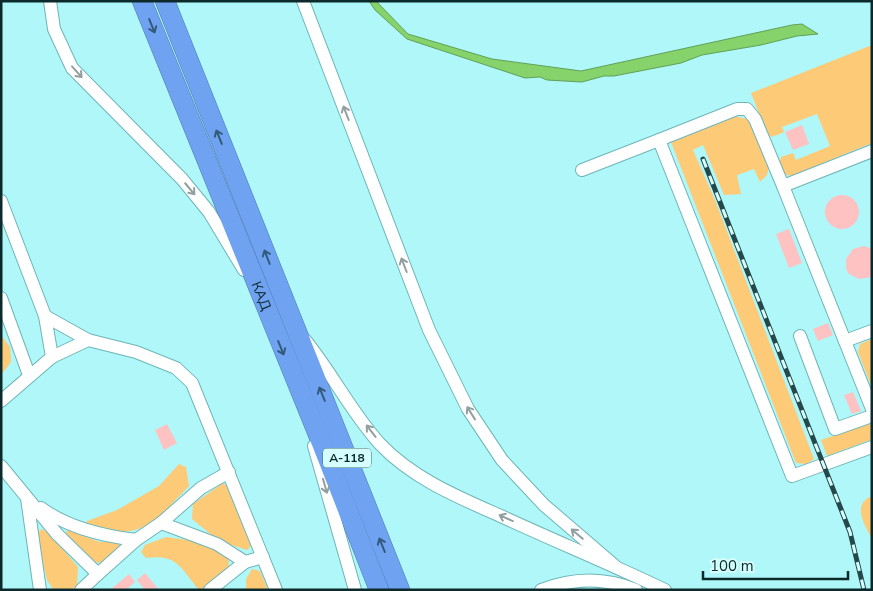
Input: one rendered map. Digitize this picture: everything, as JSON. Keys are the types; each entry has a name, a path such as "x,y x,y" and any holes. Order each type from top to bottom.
{"highway":[{"name":"КАД","path":"142,1 379,590"},
{"name":"КАД","path":"165,1 400,590"}],"street":[{"path":"50,1 54,29 72,68 154,149 209,212 265,307"},
{"path":"303,1 429,330 468,409 502,460 544,505 615,566"},
{"path":"582,170 737,109 747,109 755,119 783,186 872,409"},
{"path":"659,140 792,476 872,447"},
{"path":"783,186 872,150"},
{"path":"1,201 45,316 52,357"},
{"path":"1,298 29,376"},
{"path":"45,316 88,340 136,352 176,368 192,383 276,590"},
{"path":"294,326 324,363 353,409 381,444 416,473 438,487 665,590"},
{"path":"845,341 872,331"},
{"path":"800,336 835,429 872,416"},
{"path":"1,401 52,357 88,340"},
{"path":"298,389 355,590"},
{"path":"3,472 58,534 98,574"},
{"path":"81,590 136,540 160,523 201,488 229,472"},
{"path":"27,497 51,516 101,536 136,540"},
{"path":"27,497 40,590"},
{"path":"160,523 216,544 245,562"},
{"path":"210,590 245,562 263,557"},
{"path":"541,590 560,583 585,581 612,581 636,590"}],"shaded area":[{"path":"369,1 376,1 408,34 492,59 581,71 792,25 802,24 818,34 797,36 761,45 702,55 681,63 614,76 604,76 582,82 547,80 540,77 525,78 407,39 375,10"},
{"path":"872,45 872,143 791,176 784,174 779,164 781,157 793,153 796,160 830,146 817,114 782,127 784,132 772,137 767,134 751,93"},
{"path":"735,116 750,120 769,166 767,175 760,182 754,169 737,175 741,194 724,195 703,145 693,150 715,200 814,459 806,464 796,463 671,142"},
{"path":"1,335 10,347 11,362 1,375"},
{"path":"872,339 872,388 858,352 860,344"},
{"path":"869,423 872,426 870,440 827,456 821,440"},
{"path":"179,464 186,467 189,486 155,520 133,531 120,532 86,524 87,521 117,510 159,486"},
{"path":"223,483 231,490 251,546 247,550 219,541 192,519 193,504"},
{"path":"872,496 872,539 863,522 861,510 862,504"},
{"path":"42,529 49,533 78,567 77,586 70,590 53,589 47,580 36,534"},
{"path":"67,530 100,542 118,541 120,546 102,564 87,559 66,533"},
{"path":"166,537 195,541 228,556 229,566 207,587 199,590 182,569 171,560 156,557 146,558 141,552 145,545"},
{"path":"252,569 260,571 268,590 246,590 246,579"}],"building":[{"path":"802,125 809,144 793,150 785,132"},
{"path":"842,195 854,200 859,212 854,224 842,229 830,224 825,212 830,200"},
{"path":"789,229 802,263 789,268 776,234"},
{"path":"864,246 872,249 872,277 859,279 849,274 846,269 846,259 853,249"},
{"path":"828,323 833,335 818,341 813,329"},
{"path":"853,392 861,411 852,414 844,395"},
{"path":"167,424 177,443 164,450 155,430"},
{"path":"145,573 159,590 145,590 137,580"},
{"path":"129,574 135,582 126,590 110,590"}],"railway":[{"path":"703,159 850,532 864,590"}]}
